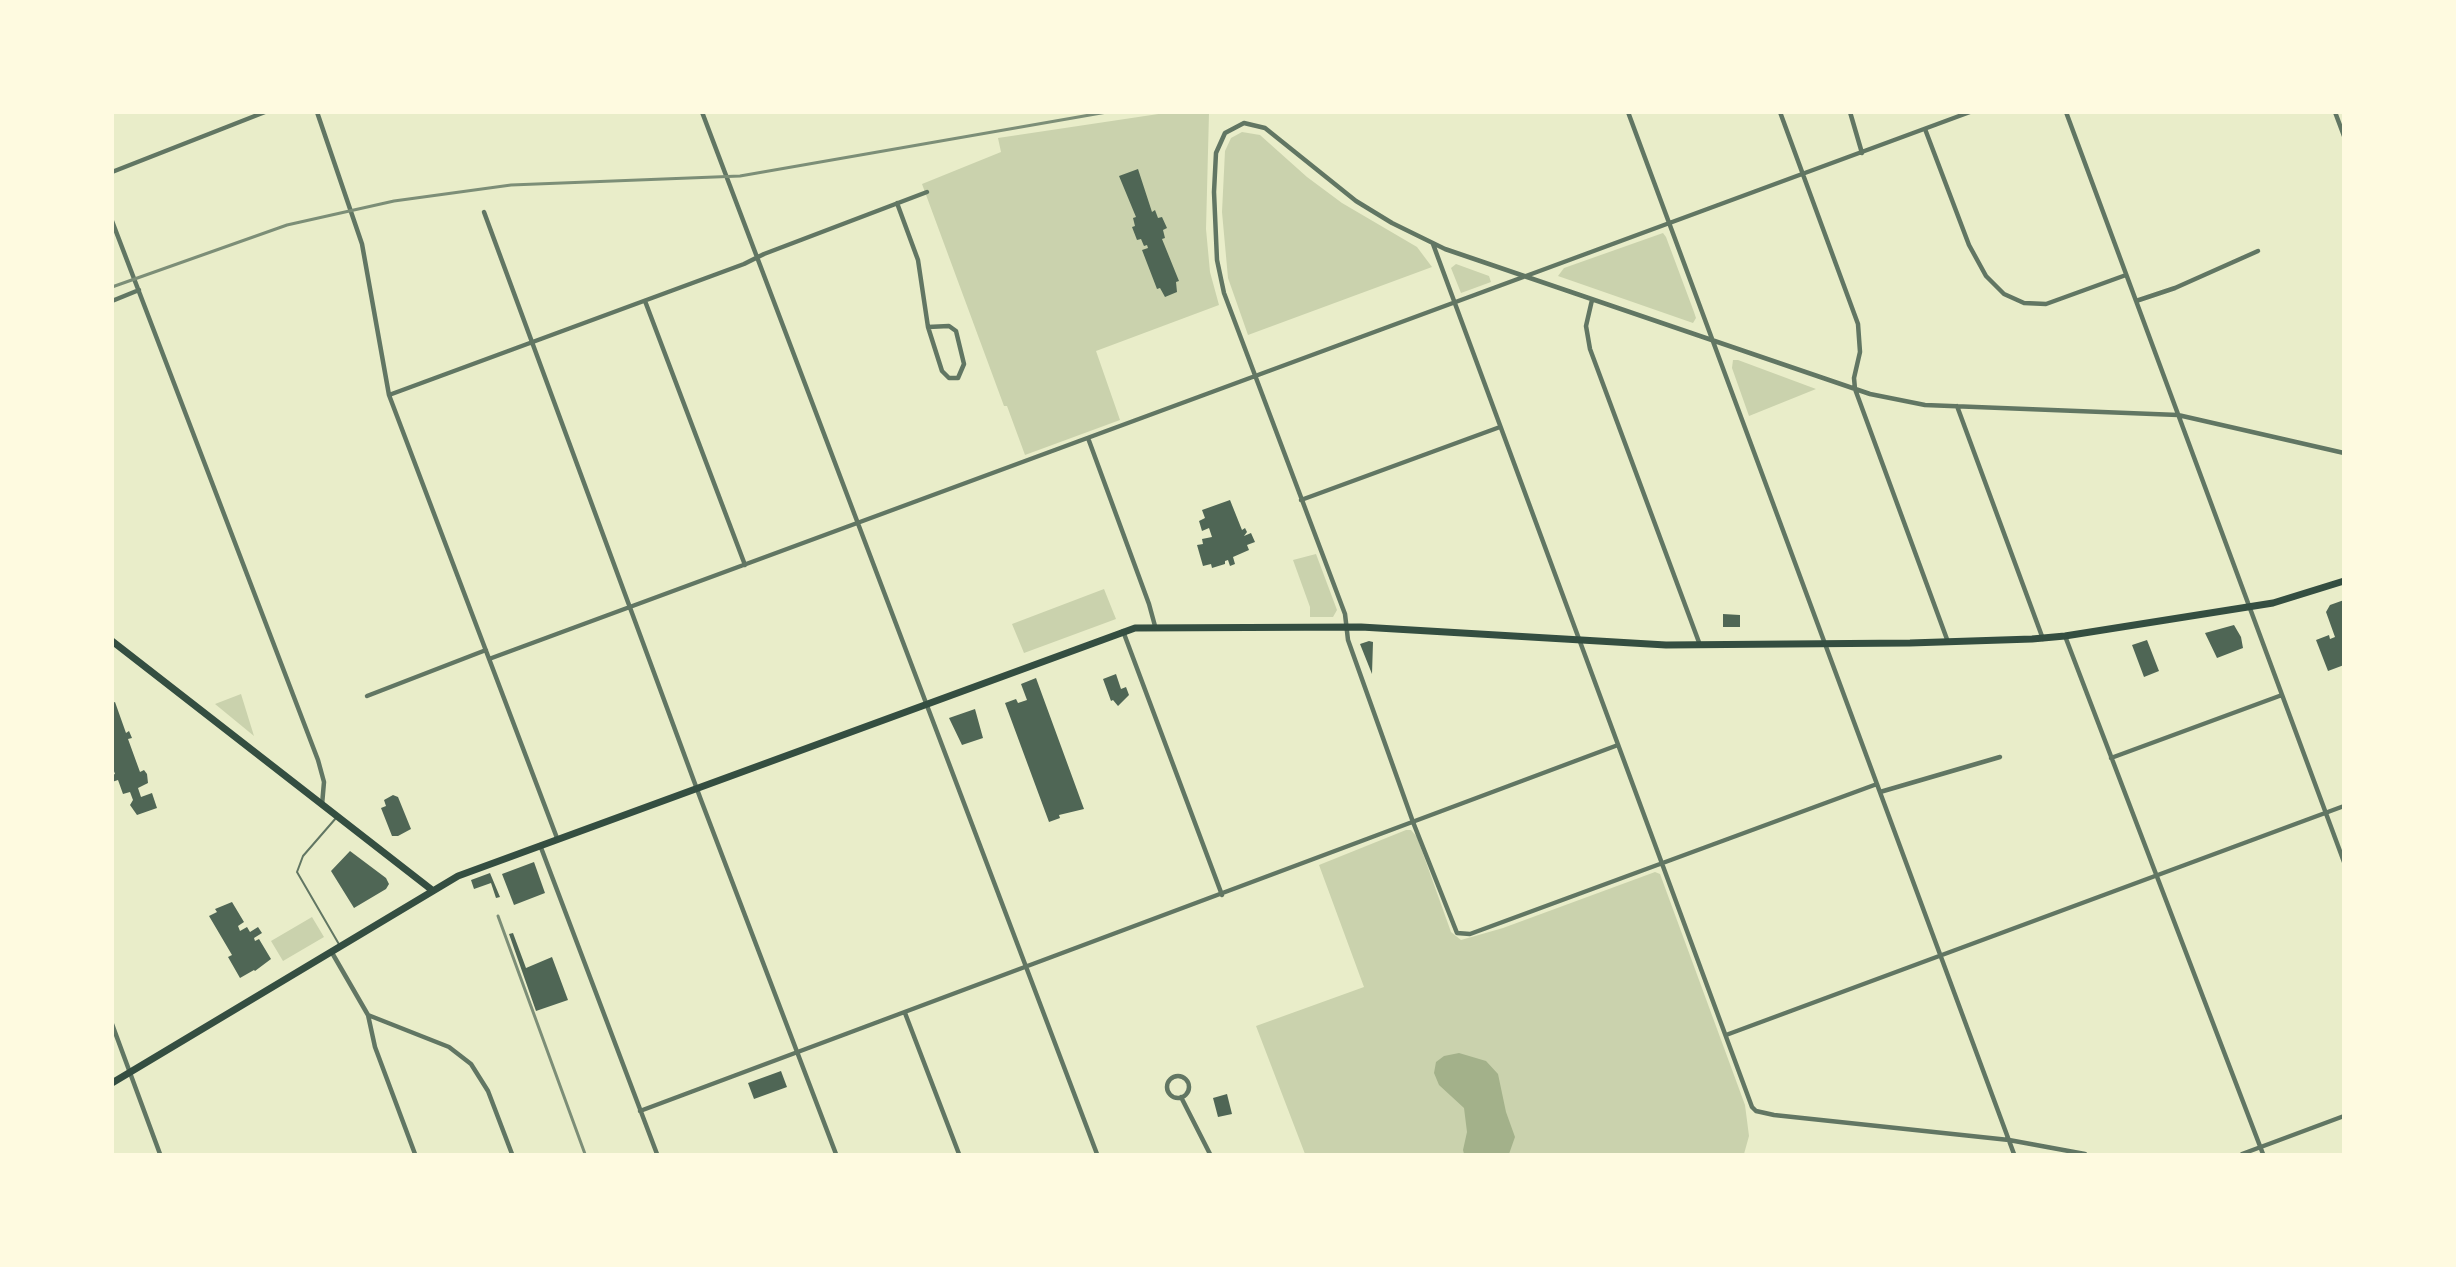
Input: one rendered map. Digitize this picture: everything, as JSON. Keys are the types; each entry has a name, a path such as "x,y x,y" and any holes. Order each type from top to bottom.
{"main road":[{"path":"112,1083 432,890 470,871 1124,631 1155,626 1346,627 1700,645 2043,639 2249,607 2285,600 2343,581"},
{"path":"112,641 432,890"}],"street":[{"path":"112,172 265,112"},
{"path":"317,112 354,218 364,256 389,395 557,838"},
{"path":"702,112 1097,1155"},
{"path":"1628,112 2014,1155"},
{"path":"1780,112 1858,324 1861,343 1854,378 1855,389 1948,642"},
{"path":"1850,112 1862,153"},
{"path":"489,659 1970,112"},
{"path":"2066,112 2343,862"},
{"path":"2335,112 2343,136"},
{"path":"1877,784 1470,934 1460,934 1454,928 1413,822 1348,640 1345,614 1300,500 1221,284 1215,239 1214,192 1216,153 1225,133 1237,125 1251,124 1265,128 1347,195 1433,244 1524,278 1855,389 1910,403 2178,415 2343,453"},
{"path":"1925,129 1969,246 1991,283 2004,294 2024,303 2046,304 2126,275"},
{"path":"389,395 645,301 927,192"},
{"path":"897,203 918,260 928,327 942,371 949,378 958,378 964,364 956,331 949,326 928,327"},
{"path":"484,212 696,788 836,1155"},
{"path":"112,221 318,760 324,782 322,805"},
{"path":"1433,244 1750,1101 1756,1111 1774,1115 2008,1140 2085,1155"},
{"path":"2136,301 2175,288 2258,251"},
{"path":"112,301 139,290"},
{"path":"1592,300 1586,326 1590,349 1700,645"},
{"path":"645,301 745,565"},
{"path":"1957,406 2043,639"},
{"path":"1300,500 1500,427"},
{"path":"1088,438 1155,626"},
{"path":"1124,631 1222,895"},
{"path":"2065,636 2263,1155"},
{"path":"366,696 486,650"},
{"path":"2111,758 2282,695"},
{"path":"640,1111 1618,745"},
{"path":"1880,792 2000,757"},
{"path":"1726,1035 2343,806"},
{"path":"540,845 657,1155"},
{"path":"331,951 368,1015 375,1047 415,1155"},
{"path":"905,1013 959,1155"},
{"path":"368,1015 449,1047 471,1064 488,1091 511,1153 502,1155"},
{"path":"112,1024 160,1155"},
{"path":"1173,1077 1183,1077 1188,1083 1188,1090 1181,1097 1174,1097 1169,1093 1167,1086 1173,1077"},
{"path":"1181,1097 1210,1155"},
{"path":"2242,1155 2343,1116"}],"lane":[{"path":"337,816 303,856 297,872 340,946"}],"shaded area":[{"path":"1165,113 1209,113 1206,229 1210,272 1219,305 1096,351 1120,420 1025,455 1007,406 1004,406 922,184 1001,152 998,138"},
{"path":"1242,132 1260,135 1307,177 1342,203 1417,247 1432,267 1248,335 1228,278 1222,212 1225,151 1231,138"},
{"path":"1663,233 1696,318 1693,323 1558,276 1564,268"},
{"path":"1456,264 1489,276 1491,282 1461,293 1451,268"},
{"path":"1733,360 1816,389 1749,416 1732,368"},
{"path":"1316,554 1337,610 1333,617 1310,617 1310,607 1293,560"},
{"path":"1104,589 1116,619 1024,653 1012,624"},
{"path":"241,694 254,736 215,704"},
{"path":"1411,830 1417,837 1451,932 1461,940 1503,928 1655,872 1660,874 1745,1105 1749,1136 1744,1154 1305,1154 1256,1026 1364,987 1319,865"},
{"path":"312,917 324,937 283,961 271,941"},
{"path":"1459,1053 1486,1061 1498,1074 1506,1112 1515,1137 1509,1154 1464,1154 1467,1132 1464,1108 1439,1085 1434,1073 1436,1062 1444,1056"}],"building":[{"path":"1138,169 1152,212 1155,210 1158,218 1162,217 1167,228 1163,230 1165,238 1162,239 1179,281 1176,282 1177,292 1165,297 1160,288 1157,289 1142,250 1148,248 1147,245 1144,246 1141,239 1137,240 1132,227 1135,226 1133,218 1136,217 1119,176"},
{"path":"1230,500 1242,530 1245,528 1247,532 1244,536 1251,533 1255,542 1247,545 1249,550 1233,557 1235,564 1230,566 1228,560 1225,564 1212,568 1211,564 1203,566 1197,545 1203,544 1202,539 1212,537 1209,528 1202,531 1199,521 1205,518 1202,510"},
{"path":"2344,600 2344,665 2328,671 2316,640 2329,635 2330,639 2335,637 2326,612 2330,605"},
{"path":"1723,614 1740,615 1740,627 1723,627"},
{"path":"2234,625 2241,637 2243,648 2217,658 2205,633"},
{"path":"2147,640 2159,671 2144,677 2132,645"},
{"path":"1373,642 1372,674 1360,644"},
{"path":"1116,674 1121,689 1126,687 1129,695 1118,706 1113,700 1111,701 1103,679"},
{"path":"1036,678 1084,809 1059,815 1060,818 1049,822 1005,703 1016,699 1018,703 1027,700 1021,684"},
{"path":"115,702 126,733 129,731 132,738 128,739 140,772 144,770 147,774 148,783 138,788 141,797 152,793 157,808 137,815 130,805 133,800 130,792 123,794 118,780 112,782 112,775 115,774 112,766 112,703"},
{"path":"975,709 983,738 962,745 949,718"},
{"path":"393,795 398,797 411,829 398,836 392,836 381,808 386,806 384,800"},
{"path":"350,851 386,878 389,884 386,889 354,908 331,871"},
{"path":"534,862 545,893 514,905 502,874"},
{"path":"490,873 500,897 496,898 491,883 474,889 471,880"},
{"path":"232,902 244,922 238,926 240,931 247,927 250,932 258,927 262,933 254,938 255,941 259,939 271,959 255,971 240,978 228,957 232,955 209,916 217,912 215,909"},
{"path":"513,933 526,968 552,957 568,1000 536,1011 509,934"},
{"path":"781,1071 787,1087 754,1099 748,1083"},
{"path":"1227,1094 1232,1114 1218,1117 1213,1098"}],"railway":[{"path":"112,287 287,225 394,201 511,185 740,176 1107,112"},
{"path":"498,916 585,1154"}]}
